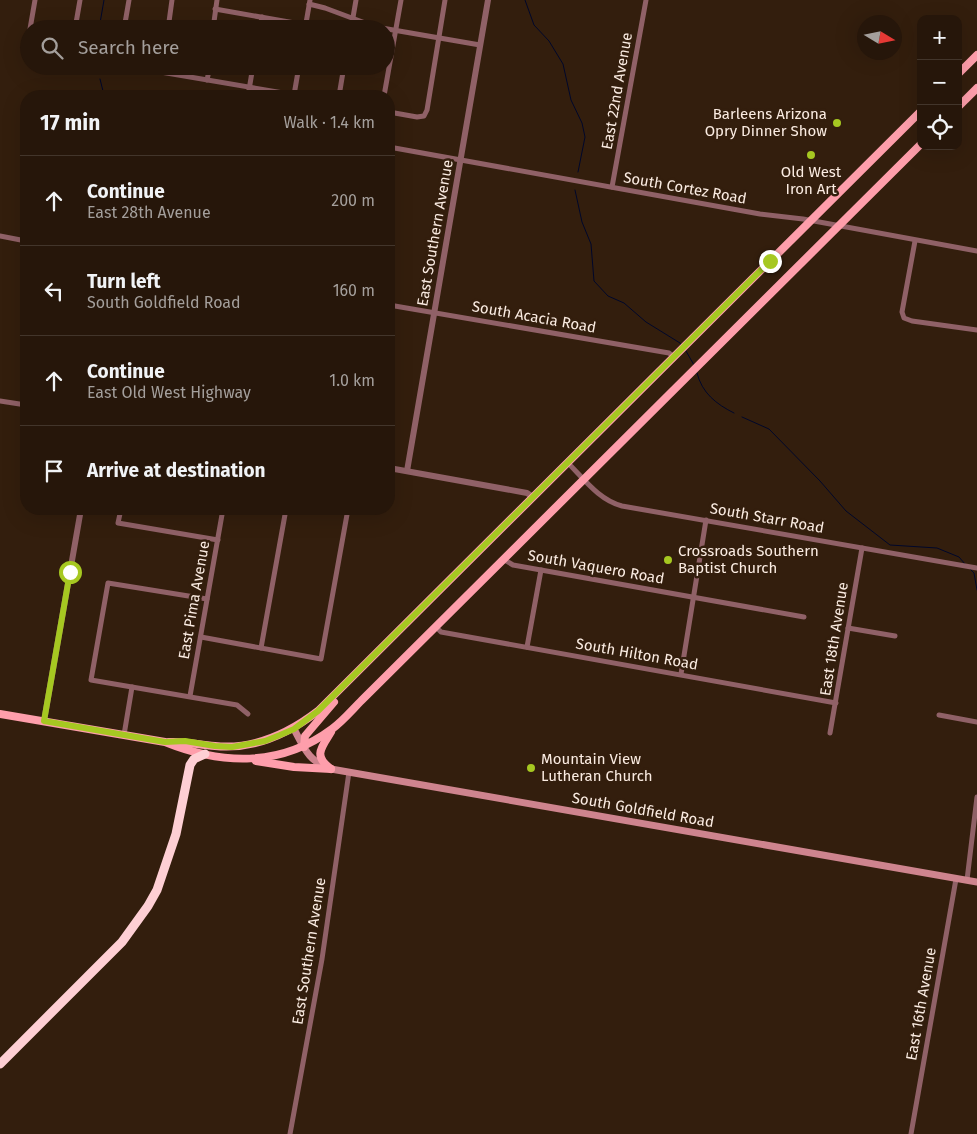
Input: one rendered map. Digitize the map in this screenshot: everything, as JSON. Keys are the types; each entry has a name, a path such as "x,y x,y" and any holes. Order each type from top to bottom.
{"highway":[{"path":"0,1064 122,942 148,906 157,890 176,834 190,765 194,759 205,754"}],"main road":[{"path":"962,70 977,55"},
{"path":"959,105 977,88"},
{"path":"0,714 165,742 185,741 215,746 240,746 265,741 294,729 318,711 917,115"},
{"path":"242,759 257,759 286,754 304,747 333,728 917,148"},
{"path":"304,747 306,736 350,679"},
{"path":"331,769 322,761 320,751 333,728"},
{"name":"South Goldfield Road","path":"294,729 313,760 321,766 331,769 977,882"},
{"path":"165,742 184,750 205,754 294,767 331,769"}],"street":[{"path":"32,20 35,0"},
{"path":"77,20 80,0"},
{"path":"126,20 129,0"},
{"path":"169,20 172,0"},
{"path":"214,20 217,0"},
{"path":"352,19 356,0"},
{"path":"395,36 401,0"},
{"path":"395,113 417,117 424,116 427,110 445,0"},
{"name":"East Southern Avenue","path":"407,471 488,0"},
{"name":"East 22nd Avenue","path":"612,187 646,0"},
{"path":"306,20 310,2 355,20"},
{"path":"215,9 275,20"},
{"path":"396,30 480,45"},
{"path":"187,75 266,90"},
{"path":"207,80 208,75"},
{"path":"249,90 252,75"},
{"path":"295,90 297,75"},
{"path":"340,90 342,75"},
{"path":"385,90 388,75"},
{"name":"South Cortez Road","path":"395,148 977,252"},
{"path":"0,236 20,240"},
{"path":"916,240 902,312 904,318 912,322 977,330"},
{"name":"South Acacia Road","path":"395,306 669,353 674,356"},
{"path":"0,401 20,405"},
{"name":"South Starr Road","path":"568,463 602,497 615,504 977,568"},
{"path":"395,469 527,494 533,497"},
{"path":"44,721 80,515"},
{"path":"120,515 118,523 218,540"},
{"name":"East Pima Avenue","path":"190,696 222,515"},
{"path":"261,648 285,515"},
{"path":"201,637 321,659 347,515"},
{"path":"681,674 706,520"},
{"name":"East 18th Avenue","path":"830,733 862,548"},
{"name":"South Vaquero Road","path":"503,559 513,565 804,617"},
{"path":"527,648 541,570"},
{"path":"207,599 108,583 91,680 237,705 248,714"},
{"name":"South Hilton Road","path":"436,627 441,632 836,703"},
{"path":"848,628 895,636"},
{"path":"124,735 132,687"},
{"path":"939,715 977,722"},
{"name":"East Southern Avenue","path":"290,1134 322,959 349,772"},
{"path":"967,880 977,797"},
{"name":"East 16th Avenue","path":"911,1134 956,878"}],"waterway":[{"path":"101,20 104,0"},
{"path":"525,0 534,25 549,41 563,64 571,100 582,123 585,137 578,172"},
{"path":"100,79 103,90"},
{"path":"575,190 582,222 591,244 594,281 608,296 624,303 646,322 682,346"},
{"path":"686,351 694,365"},
{"path":"697,373 706,392 721,406 734,413"},
{"path":"742,417 769,429 820,481 846,511 890,545 937,548 959,557 965,564"},
{"path":"969,568 974,573 977,590"}],"place":[{"name":"Barleens Arizona Opry Dinner Show","path":"837,123"},
{"name":"Old West Iron Art","path":"811,155"},
{"name":"Crossroads Southern Baptist Church","path":"668,560"},
{"name":"Mountain View Lutheran Church","path":"531,768"}],"route":[{"path":"70,572 44,721 165,742 185,741 232,747 265,741 294,729 318,711 770,261"}]}
